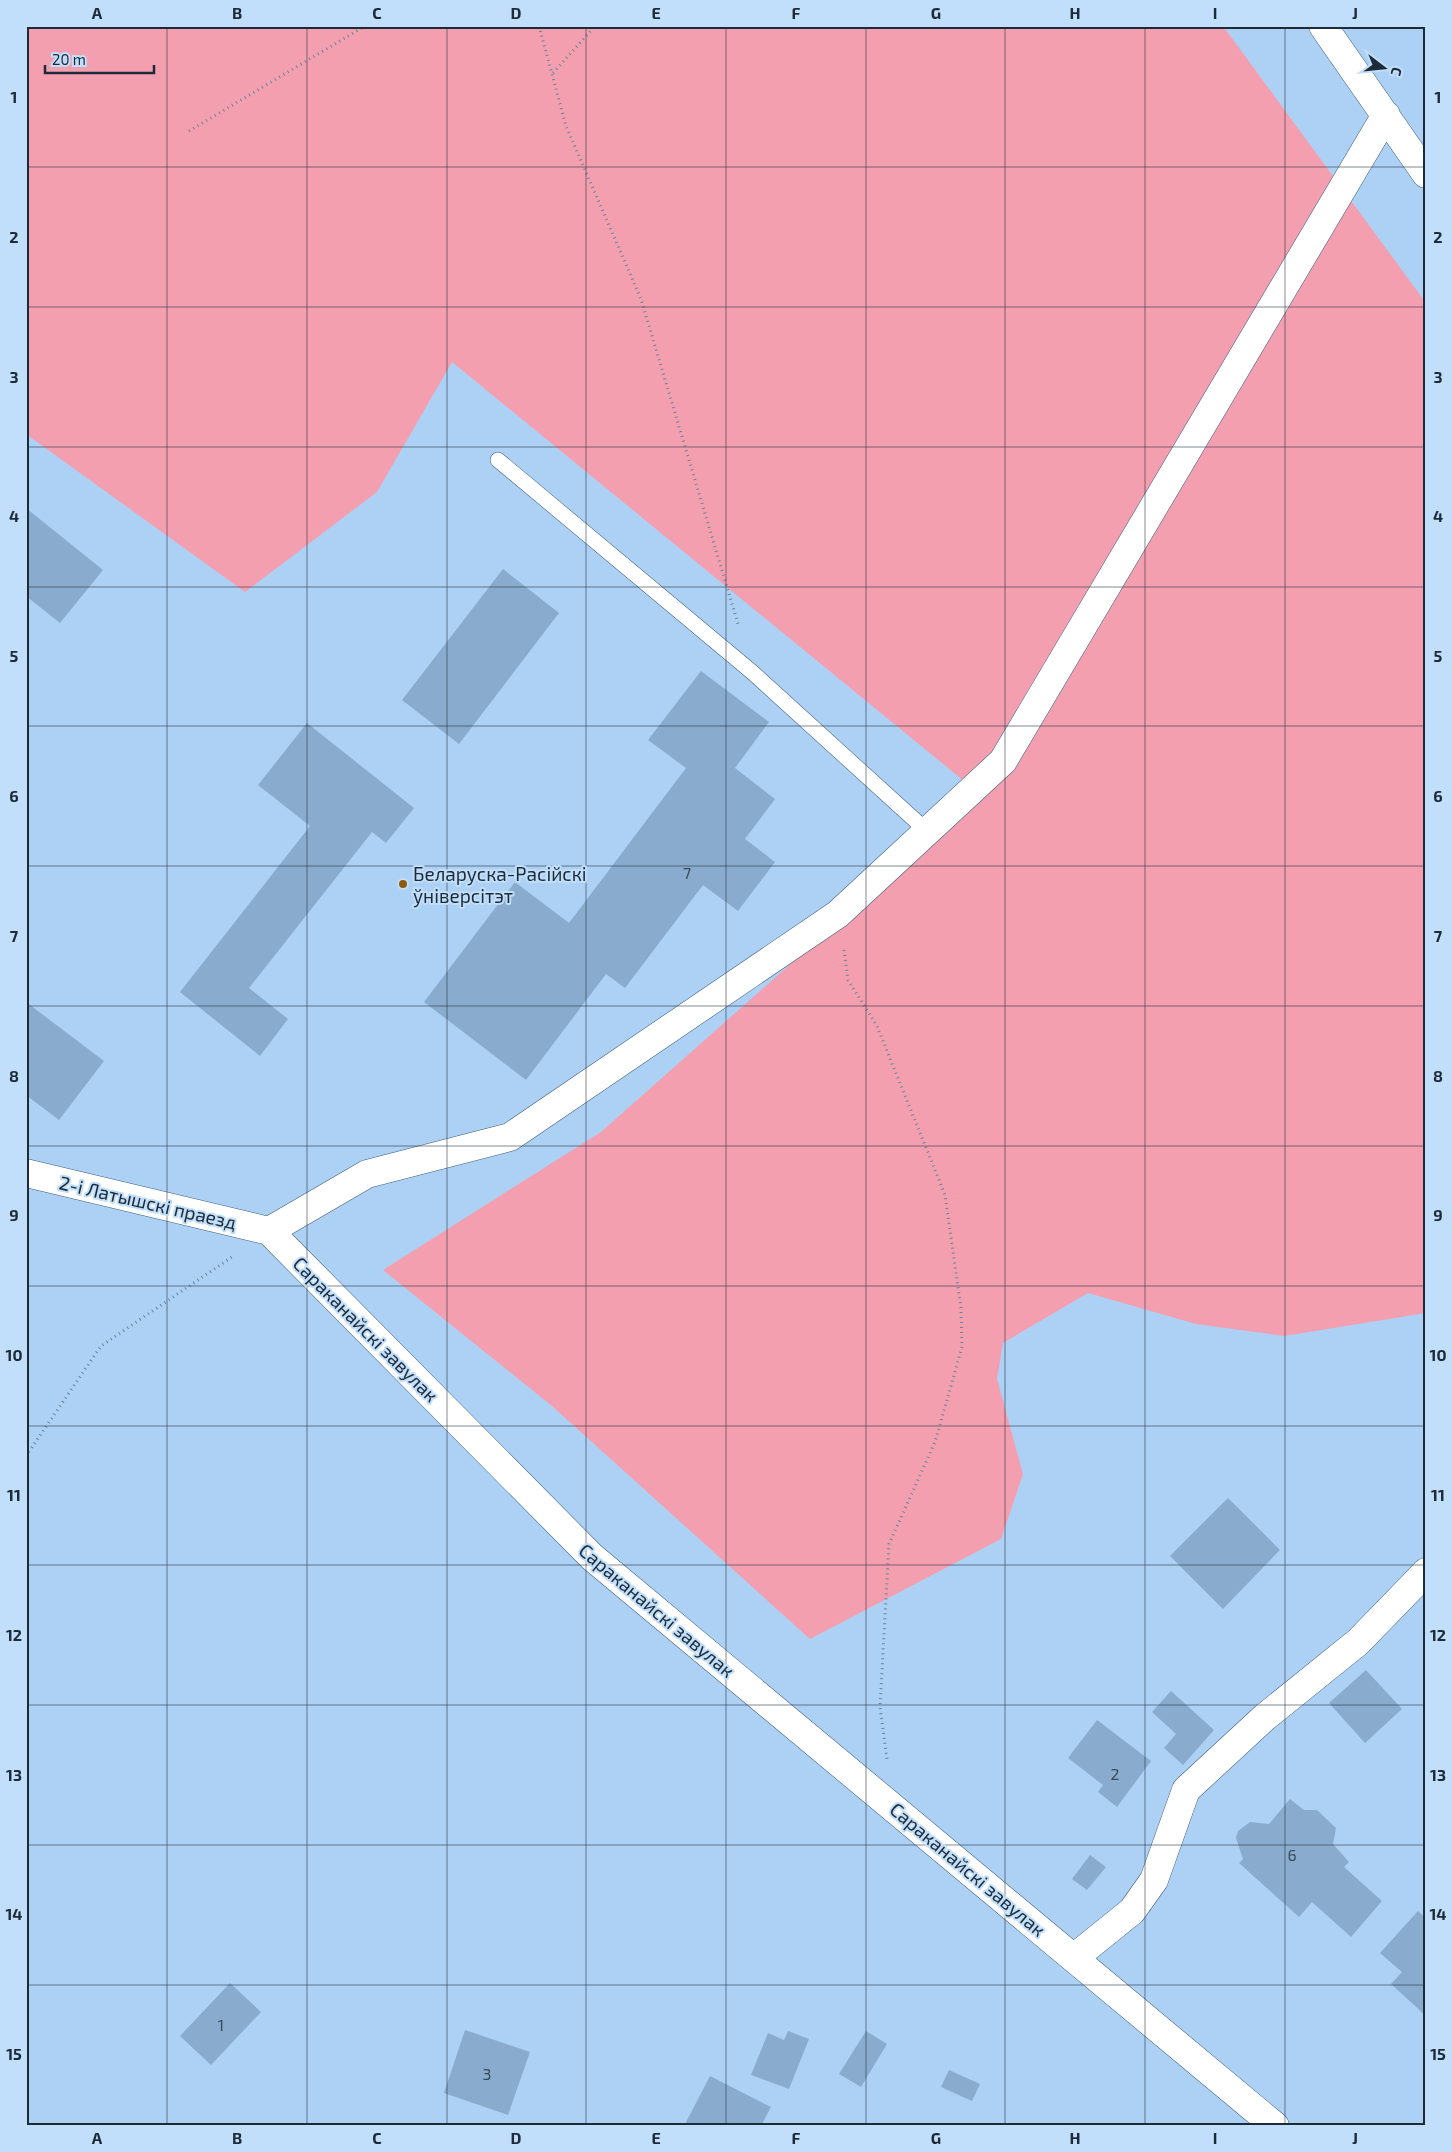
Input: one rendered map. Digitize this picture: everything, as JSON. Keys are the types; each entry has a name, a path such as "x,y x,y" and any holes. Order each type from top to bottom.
{"street":[{"path":"1323,26 1426,174"},
{"path":"269,1231 368,1174 510,1137 838,914 1002,761 1386,115"},
{"name":"2-і Латышскі праезд","path":"26,1172 269,1231"},
{"name":"Сараканайскі завулак","path":"269,1231 592,1557 1075,1957 1275,2126"},
{"path":"1075,1957 1132,1911 1154,1880 1186,1790 1265,1717 1358,1642 1426,1572"}],"lane":[{"path":"498,460 752,672 928,832"}],"path":[{"path":"189,131 365,26"},
{"path":"539,26 566,126 641,299 752,672"},
{"path":"552,73 595,26"},
{"path":"838,914 848,980 877,1026 945,1195 961,1308 962,1347 935,1442 889,1544 880,1707 893,1807"},
{"path":"26,1456 101,1346 269,1231"}],"shaded area":[{"path":"26,26 1223,26 1426,303 1426,1313 1284,1336 1196,1324 1088,1293 1003,1343 997,1379 1023,1474 1001,1539 810,1639 552,1406 383,1270 601,1132 981,795 452,362 377,492 245,592 26,434"}],"building":[{"path":"26,508 103,570 60,623 26,596"},
{"path":"503,569 559,613 459,744 402,700"},
{"path":"701,671 769,722 735,768 775,799 745,839 775,862 738,911 703,885 625,988 606,974 526,1080 424,1002 515,882 569,923 686,768 648,740"},
{"path":"307,723 414,808 386,843 372,832 249,988 288,1019 260,1056 180,992 310,826 258,785"},
{"path":"26,1002 104,1061 59,1120 26,1095"},
{"path":"1228,1498 1280,1550 1223,1609 1170,1556"},
{"path":"1366,1670 1402,1709 1365,1743 1329,1703"},
{"path":"1171,1691 1214,1730 1183,1765 1164,1748 1176,1734 1152,1712"},
{"path":"1097,1720 1151,1761 1117,1807 1098,1792 1103,1785 1068,1758"},
{"path":"1290,1799 1304,1810 1317,1810 1336,1828 1333,1844 1349,1862 1344,1867 1382,1901 1351,1937 1312,1902 1299,1917 1239,1863 1243,1859 1236,1838 1238,1831 1250,1822 1269,1824"},
{"path":"1090,1855 1106,1867 1087,1890 1072,1879"},
{"path":"1418,1911 1426,1918 1426,2016 1391,1984 1402,1972 1380,1953"},
{"path":"230,1983 261,2012 211,2065 180,2036"},
{"path":"465,2030 530,2052 508,2115 444,2093"},
{"path":"788,2031 809,2039 789,2089 751,2075 768,2033 784,2040"},
{"path":"866,2031 887,2044 861,2087 839,2074"},
{"path":"949,2070 980,2084 972,2101 941,2087"},
{"path":"710,2076 771,2107 761,2126 684,2126"}],"place":[{"name":"Беларуска-Расійскі ўніверсітэт","path":"403,884"}]}
